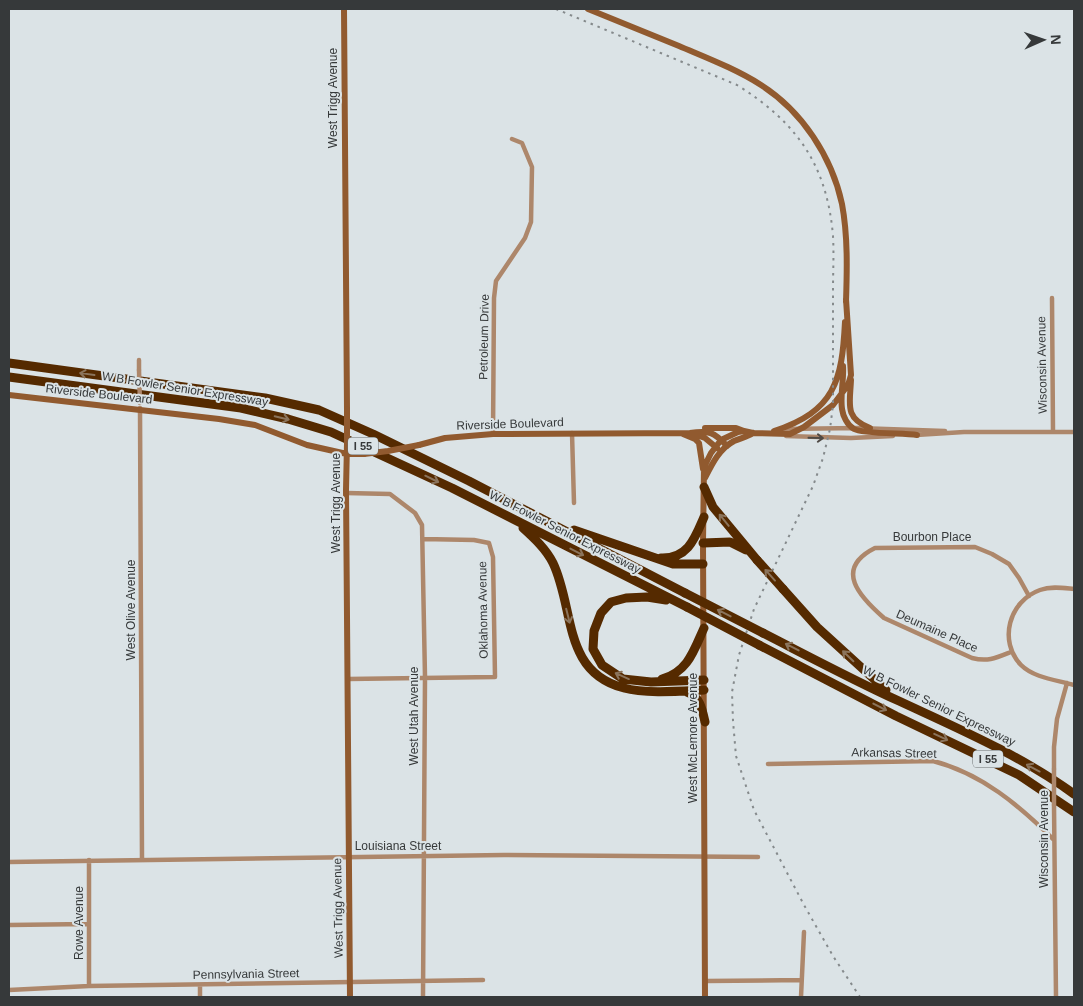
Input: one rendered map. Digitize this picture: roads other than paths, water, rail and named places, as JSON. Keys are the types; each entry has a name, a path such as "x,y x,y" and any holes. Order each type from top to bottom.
{"highway":[{"name":"W B Fowler Senior Expressway","path":"9,363 265,398 320,410 434,464 898,700 977,736 1044,774 1074,794"},
{"name":"W B Fowler Senior Expressway","path":"9,377 241,408 331,432 509,517 896,716 1019,775 1074,812"},
{"path":"704,479 713,507 748,551 842,651 898,700"},
{"path":"509,517 536,540 552,563 563,594 574,639 585,664 600,678 624,689 657,691 704,690"},
{"path":"652,557 668,558 680,554 694,540 704,517"},
{"path":"545,520 673,564 703,564"},
{"path":"703,543 730,542 748,551"},
{"path":"673,601 647,597 626,598 610,602 601,613 594,631 594,649 602,665 623,679 651,682 704,680"},
{"path":"651,682 666,678 681,670 690,659 704,628"},
{"path":"684,690 696,697 701,705 705,722"}],"street":[{"name":"West Trigg Avenue","path":"344,9 350,997"},
{"path":"588,9 723,65 762,85 787,106 807,128 822,152 834,178 842,204 846,231 846,299 842,410 847,423 855,430 916,435"},
{"name":"Petroleum Drive","path":"493,434 494,305 496,281 524,238 531,222 532,167 522,143 512,139"},
{"name":"Wisconsin Avenue","path":"1052,298 1053,432"},
{"path":"846,299 851,375 851,412 859,424 870,428"},
{"path":"768,433 812,414 825,401 841,368 843,357"},
{"name":"West Olive Avenue","path":"139,360 142,859"},
{"path":"679,432 705,428 736,428 752,433 790,434 801,429 833,404 848,385 851,375"},
{"name":"Riverside Boulevard","path":"9,395 140,406 219,418 256,425 307,445 347,454 388,451 445,438 493,434 679,432 705,438 721,452"},
{"path":"781,428 870,428 964,432 1074,432"},
{"name":"Riverside Boulevard","path":"690,433 704,430 710,432 727,446"},
{"path":"721,440 744,431"},
{"path":"679,432 695,439 699,443 704,479"},
{"path":"768,433 794,437 851,438 964,432"},
{"path":"572,433 574,503"},
{"name":"West McLemore Avenue","path":"704,479 716,458 727,446 752,433"},
{"name":"West McLemore Avenue","path":"705,997 704,479 706,463 715,446 721,440"},
{"name":"West Utah Avenue","path":"346,493 382,492 397,498 420,521 423,539 425,677 423,997"},
{"name":"Oklahoma Avenue","path":"423,539 474,540 489,543 493,557 495,676 425,677"},
{"name":"Bourbon Place","path":"853,570 856,560 864,553 875,548 975,547 992,554 1008,564 1019,578 1029,596"},
{"name":"Deumaine Place","path":"853,570 853,580 857,589 872,608 884,618 972,658 983,661 1011,652"},
{"path":"1074,589 1054,587 1039,590 1029,596 1017,606 1010,620 1007,638 1011,652 1022,666 1034,674 1074,685"},
{"path":"348,679 425,677"},
{"name":"Wisconsin Avenue","path":"1056,997 1054,769 1057,719 1067,683"},
{"name":"Arkansas Street","path":"768,764 933,761 950,765 1013,802 1054,840"},
{"name":"Louisiana Street","path":"9,862 349,856 758,857"},
{"name":"Rowe Avenue","path":"89,860 89,986"},
{"path":"9,926 88,924"},
{"path":"801,997 804,932"},
{"name":"Pennsylvania Street","path":"9,990 89,986 483,980"},
{"path":"706,981 801,980"},
{"path":"200,985 200,997"}],"railway":[{"path":"556,9 737,85 758,99 792,130 816,166 824,187 830,210 833,236 833,405 830,429 823,458 813,486 754,609 739,655 732,692 733,721 736,756 754,810 804,905 833,956 860,997"}]}
